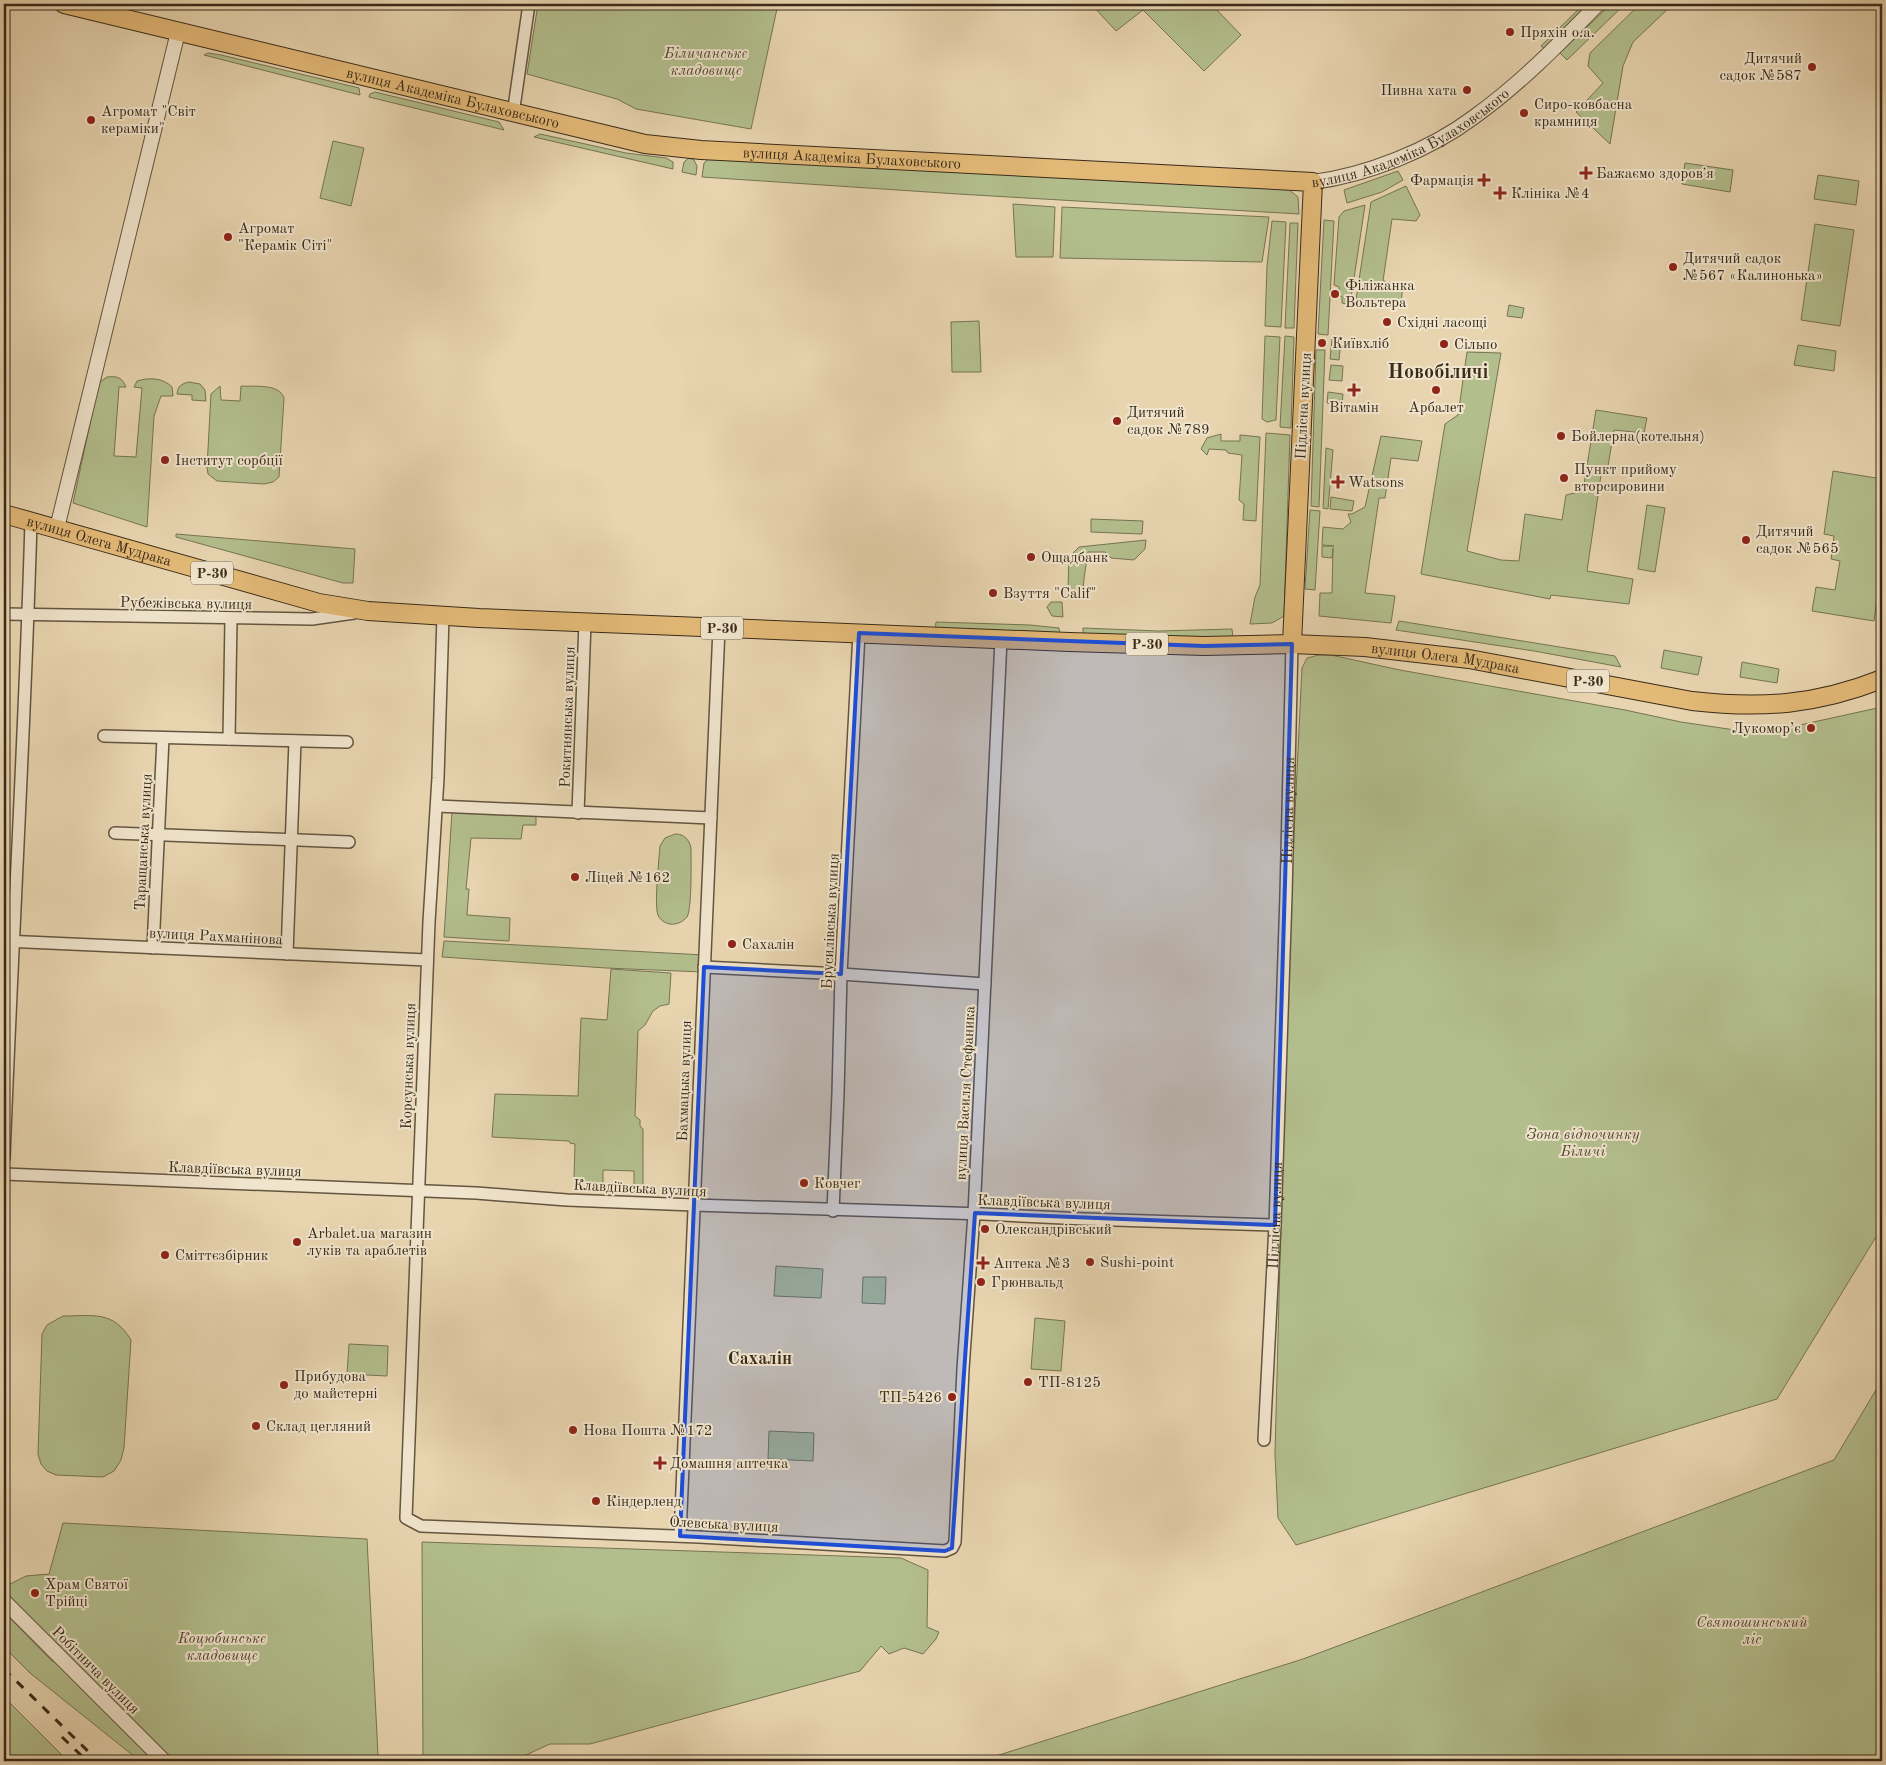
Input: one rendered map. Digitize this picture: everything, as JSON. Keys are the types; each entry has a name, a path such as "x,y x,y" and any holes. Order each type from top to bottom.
{"main road":[{"name":"вулиця Академіка Булаховського","path":"64,4 513,114 645,144 681,149 1313,182"},
{"name":"Підлісна вулиця","path":"1292,644 1313,182"},
{"name":"вулиця Олега Мудрака","path":"4,514 319,603 368,611"},
{"name":"Р-30","path":"368,611 443,616 1001,639"},
{"name":"вулиця Олега Мудрака","path":"1001,639 1204,646 1292,644 1365,647 1469,659 1692,701 1723,704 1769,705 1800,702 1835,695 1882,679"}],"street":[{"path":"513,114 529,4"},
{"name":"вулиця Академіка Булаховського","path":"1313,182 1357,173 1400,157 1439,139 1473,119 1531,70 1598,4"},
{"path":"57,528 178,32"},
{"path":"4,1158 8,941 29,615 31,521"},
{"name":"Рубежівська вулиця","path":"4,614 312,619 368,611"},
{"name":"Корсунська вулиця","path":"406,1518 427,960 437,806 443,616"},
{"path":"230,739 232,619"},
{"name":"Рокитнянська вулиця","path":"578,812 585,622"},
{"name":"Бахмацька вулиця","path":"680,1536 719,628"},
{"name":"Брусилівська вулиця","path":"833,1211 841,974 859,633"},
{"name":"вулиця Василя Стефаника","path":"952,1548 955,1542 963,1369 974,1214 1001,639"},
{"name":"Підлісна вулиця","path":"1264,1440 1286,904 1292,644"},
{"path":"104,736 348,742"},
{"name":"Таращанська вулиця","path":"153,948 163,738"},
{"path":"287,954 295,741"},
{"path":"437,806 711,818"},
{"path":"115,833 349,842"},
{"name":"вулиця Рахманінова","path":"8,941 427,960"},
{"path":"704,968 841,974 985,984"},
{"name":"Клавдіївська вулиця","path":"4,1174 418,1191 694,1206 1274,1225"},
{"name":"Олевська вулиця","path":"406,1518 421,1526 680,1536 945,1551 952,1548"},
{"name":"Робітнича вулиця","path":"4,1602 164,1761"}],"highlighted area":[{"path":"859,633 1204,646 1292,644 1275,1225 975,1213 952,1548 945,1551 680,1536 704,967 841,974"}],"green space":[{"name":"Біличанське кладовище","path":"538,4 778,4 751,129 636,109 617,99 527,74"},
{"path":"1091,4 1211,4 1241,35 1204,71 1143,10 1116,31"},
{"path":"1584,4 1596,4 1546,50 1541,46"},
{"path":"1611,4 1625,4 1567,60 1560,53"},
{"path":"1640,4 1673,4 1633,42 1623,66 1610,144 1576,112 1603,83 1588,66 1590,53"},
{"path":"208,53 359,88 360,95 204,55"},
{"path":"375,92 499,122 504,130 369,97 370,94"},
{"path":"540,134 626,153 666,158 673,162 673,169 534,137"},
{"path":"333,141 364,148 351,206 320,198"},
{"path":"689,158 694,160 697,166 696,175 682,172 684,162"},
{"path":"710,158 1288,189 1298,197 1299,214 702,177 704,163"},
{"path":"1685,163 1733,170 1730,192 1682,184"},
{"path":"1398,171 1403,180 1382,192 1347,203 1344,190"},
{"path":"1818,175 1859,181 1856,205 1814,199"},
{"path":"1406,186 1420,215 1416,221 1392,219 1383,281 1403,284 1401,305 1370,301 1368,308 1355,306 1371,202"},
{"path":"1013,204 1055,207 1053,257 1016,257"},
{"path":"1365,205 1350,305 1342,303 1339,287 1334,285 1339,217 1344,211"},
{"path":"1062,207 1269,217 1262,262 1060,258"},
{"path":"1324,220 1334,221 1328,335 1318,334"},
{"path":"1272,221 1286,222 1281,327 1265,326 1267,266"},
{"path":"1290,223 1298,223 1294,328 1285,328"},
{"path":"1815,224 1854,230 1840,326 1801,320"},
{"path":"1509,305 1524,308 1522,318 1507,316"},
{"path":"979,321 981,372 952,372 951,322"},
{"path":"1265,336 1280,337 1276,420 1267,422 1262,419"},
{"path":"1285,336 1294,337 1291,428 1280,427"},
{"path":"1332,339 1341,340 1339,360 1330,359"},
{"path":"1798,345 1836,351 1834,371 1794,365"},
{"path":"1316,350 1325,350 1319,507 1311,506"},
{"path":"1467,352 1501,353 1467,551 1501,560 1519,561 1525,514 1562,520 1566,495 1583,491 1596,410 1647,418 1644,433 1614,430 1607,472 1601,475 1587,571 1633,579 1629,604 1551,595 1550,599 1421,574 1445,424 1458,415"},
{"path":"1331,365 1343,366 1342,381 1329,380"},
{"path":"107,377 119,378 126,387 119,387 114,456 136,457 142,388 134,387 137,381 156,379 172,387 173,396 161,396 154,416 147,527 73,503 97,391 100,382"},
{"path":"189,382 200,384 205,390 206,401 192,400 192,395 177,394 180,386"},
{"path":"220,386 221,400 240,401 241,386 272,388 281,393 284,398 279,477 273,482 264,484 217,481 208,474 211,394"},
{"path":"1328,392 1343,394 1342,405 1327,403"},
{"path":"1266,433 1290,435 1284,616 1272,623 1250,624 1255,597 1260,585"},
{"path":"1221,434 1221,441 1240,441 1240,435 1260,437 1256,521 1243,520 1244,504 1239,500 1242,455 1228,453 1226,450 1209,449 1207,455 1201,449 1207,438"},
{"path":"1381,436 1422,441 1418,461 1391,458 1385,498 1379,498 1365,593 1395,596 1391,623 1319,616 1320,593 1332,593 1333,548 1332,558 1322,557 1322,546 1334,546 1322,545 1323,527 1343,529 1351,522 1348,514 1352,514 1365,507"},
{"path":"1326,448 1333,450 1328,509 1323,508"},
{"path":"1833,471 1882,479 1882,560 1874,621 1812,611 1816,587 1835,590 1840,561 1831,559 1834,536 1824,534"},
{"path":"1331,497 1354,501 1352,511 1330,509"},
{"path":"1647,505 1665,508 1655,572 1638,569"},
{"path":"1310,510 1320,511 1315,590 1305,589"},
{"path":"1091,519 1143,521 1142,534 1091,532"},
{"path":"176,534 355,549 353,583 343,583 176,537"},
{"path":"1146,540 1145,549 1134,560 1111,558 1105,552 1088,552 1083,589 1073,595 1068,588 1069,557 1079,547"},
{"path":"1051,602 1062,602 1063,617 1052,616 1047,607"},
{"path":"1399,621 1615,656 1621,667 1534,651 1396,630"},
{"path":"936,622 1030,625 1059,628 1060,637 935,632"},
{"path":"1083,628 1159,631 1232,629 1233,638 1083,637"},
{"path":"1664,650 1702,657 1698,675 1661,668"},
{"name":"Зона відпочинку Біличі","path":"1331,655 1400,670 1625,710 1681,722 1735,730 1786,728 1882,707 1882,1227 1777,1399 1296,1545 1278,1518 1275,1454 1281,1221 1291,896 1302,668 1307,658"},
{"path":"1742,662 1779,669 1777,683 1740,677"},
{"path":"452,811 536,815 536,825 523,825 521,839 471,838 466,889 469,889 467,915 510,918 509,941 444,937"},
{"path":"675,834 683,836 691,848 690,905 687,917 684,920 679,923 668,924 661,920 657,910 660,846 665,838"},
{"path":"444,941 704,955 703,972 606,968 442,957"},
{"path":"611,969 671,973 669,1004 660,1006 653,1011 645,1025 638,1031 635,1116 640,1120 640,1126 643,1129 643,1187 634,1187 634,1171 603,1170 603,1184 582,1182 574,1177 575,1144 569,1141 492,1137 495,1094 578,1096 581,1018 607,1020"},
{"path":"776,1266 823,1269 821,1298 774,1296"},
{"path":"863,1277 886,1277 885,1304 862,1303"},
{"path":"63,1316 93,1316 109,1319 124,1330 131,1340 124,1448 121,1460 114,1471 103,1477 56,1475 47,1471 41,1464 38,1454 42,1334 47,1325"},
{"path":"1035,1318 1065,1321 1061,1371 1031,1369"},
{"path":"349,1344 388,1346 387,1376 347,1374"},
{"name":"Святошинський ліс","path":"1882,1380 1882,1761 980,1761 1303,1659 1834,1460"},
{"path":"769,1431 814,1433 813,1461 768,1459"},
{"name":"Коцюбинське кладовище","path":"63,1523 367,1539 378,1755 376,1761 172,1761 4,1594 4,1587 26,1576 49,1574"},
{"path":"422,1542 901,1558 928,1570 927,1627 939,1632 936,1639 923,1654 904,1648 889,1654 881,1646 860,1671 590,1744 550,1744 513,1761 423,1761"},
{"path":"4,1612 52,1661 61,1665 161,1761 140,1761 30,1673 4,1647"},
{"path":"4,1697 68,1761 4,1761"}],"railway":[{"path":"4,1669 98,1761"},
{"path":"62,1737 87,1761"}],"place":[{"name":"Пряхін о.а.","path":"1510,32"},
{"name":"Дитячий садок №587","path":"1812,67"},
{"name":"Пивна хата","path":"1467,90"},
{"name":"Сиро-ковбасна крамниця","path":"1524,113"},
{"name":"Агромат \"Світ кераміки\"","path":"91,120"},
{"name":"Бажаємо здоровʼя","path":"1586,173"},
{"name":"Фармація","path":"1484,180"},
{"name":"Клініка №4","path":"1500,193"},
{"name":"Агромат \"Керамік Сіті\"","path":"228,237"},
{"name":"Дитячий садок №567 «Калинонька»","path":"1673,267"},
{"name":"Філіжанка Вольтера","path":"1335,294"},
{"name":"Східні ласощі","path":"1387,322"},
{"name":"Київхліб","path":"1322,343"},
{"name":"Сільпо","path":"1444,344"},
{"name":"Вітамін","path":"1354,390"},
{"name":"Арбалет","path":"1436,390"},
{"name":"Дитячий садок №789","path":"1117,421"},
{"name":"Бойлерна(котельня)","path":"1561,436"},
{"name":"Інститут сорбції","path":"165,460"},
{"name":"Пункт прийому вторсировини","path":"1564,478"},
{"name":"Watsons","path":"1338,482"},
{"name":"Дитячий садок №565","path":"1746,540"},
{"name":"Ощадбанк","path":"1031,557"},
{"name":"Взуття \"Calif\"","path":"993,593"},
{"name":"Лукомор’є","path":"1811,728"},
{"name":"Ліцей №162","path":"575,877"},
{"name":"Сахалін","path":"732,944"},
{"name":"Ковчег","path":"804,1183"},
{"name":"Олександрівський","path":"985,1229"},
{"name":"Arbalet.ua магазин луків та араблетів","path":"297,1242"},
{"name":"Сміттєзбірник","path":"165,1255"},
{"name":"Sushi-point","path":"1090,1262"},
{"name":"Аптека №3","path":"983,1263"},
{"name":"Грюнвальд","path":"981,1282"},
{"name":"ТП-8125","path":"1028,1382"},
{"name":"Прибудова до майстерні","path":"284,1385"},
{"name":"ТП-5426","path":"952,1397"},
{"name":"Склад цегляний","path":"256,1426"},
{"name":"Нова Пошта №172","path":"573,1430"},
{"name":"Домашня аптечка","path":"660,1463"},
{"name":"Кіндерленд","path":"596,1501"},
{"name":"Храм Святої Трійці","path":"35,1593"}],"district":[{"name":"Новобіличі","path":"1438,371"},
{"name":"Сахалін","path":"760,1358"}]}
